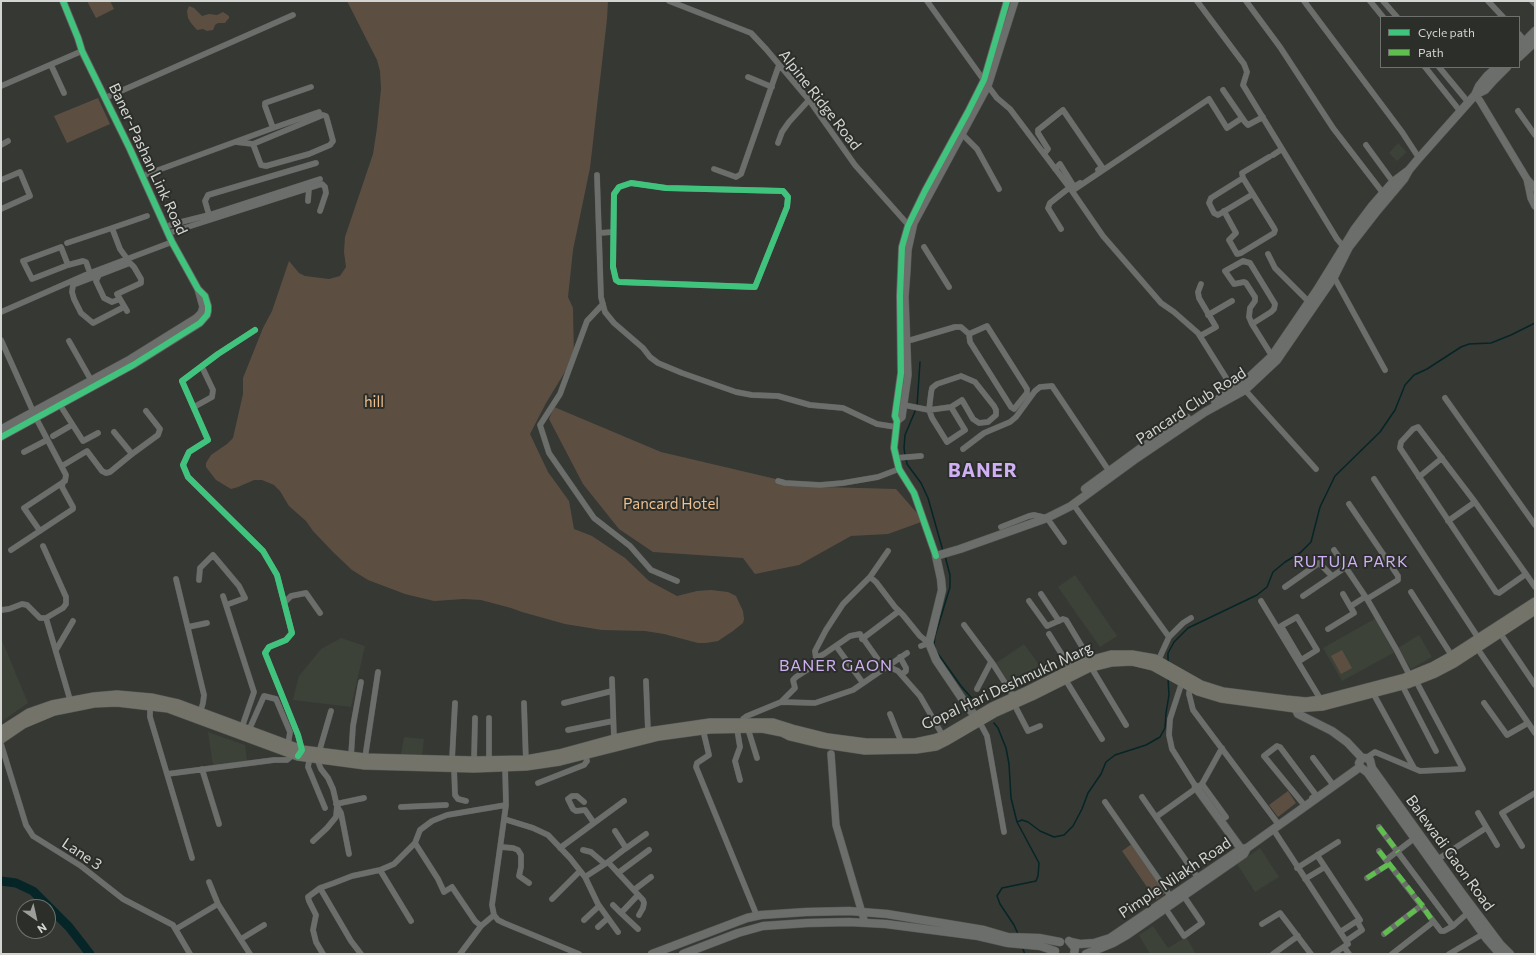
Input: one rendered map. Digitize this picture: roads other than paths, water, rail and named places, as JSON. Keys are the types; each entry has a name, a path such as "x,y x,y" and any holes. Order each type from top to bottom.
{"main road":[{"path":"1522,44 1535,31"},
{"path":"1520,56 1535,42"},
{"name":"Pancard Club Road","path":"1475,95 1479,86 1493,68"},
{"name":"Pancard Club Road","path":"937,555 986,540 1047,518 1073,504 1134,460 1235,392 1272,356 1346,247 1382,206 1419,158 1468,102 1475,95 1485,90 1506,68"},
{"name":"Pancard Club Road","path":"1065,507 1068,502 1160,435 1235,392 1245,390 1277,360 1334,277 1354,230 1393,182 1409,170"},
{"path":"937,555 942,590 929,643 936,660 977,718"},
{"name":"Gopal Hari Deshmukh Marg","path":"1311,705 1321,700 1444,669 1478,643 1535,608"},
{"name":"Gopal Hari Deshmukh Marg","path":"1172,672 1182,682 1190,687 1204,694 1221,698 1311,705 1332,704 1402,685 1452,656 1500,633 1535,608"},
{"name":"Gopal Hari Deshmukh Marg","path":"1014,701 1071,669 1090,664 1132,661 1159,663 1172,672 1206,688 1295,704"},
{"name":"Gopal Hari Deshmukh Marg","path":"831,744 902,744 926,742 943,736 977,718 1065,679 1090,664"},
{"name":"Gopal Hari Deshmukh Marg","path":"1,739 32,719 71,704 107,696 151,698 178,704 288,745 307,755 351,756 453,763 550,763 659,736 776,723 831,744 865,750 904,750 927,748 946,741 977,718"},
{"name":"Gopal Hari Deshmukh Marg","path":"1,731 29,713 52,705 108,702 150,704 176,710 307,755 365,765 453,763 489,760 505,764"},
{"path":"1199,786 1220,821 1244,850 1304,805 1365,768 1359,762 1364,758 1347,742 1337,734 1298,714 1295,704"},
{"name":"Gopal Hari Deshmukh Marg","path":"526,763 614,739 648,732 698,724 743,727"},
{"name":"Balewadi Gaon Road","path":"1365,768 1470,910 1510,954"},
{"name":"Balewadi Gaon Road","path":"1417,837 1438,859 1470,910 1483,934 1500,954"},
{"name":"Pimple Nilakh Road","path":"1092,950 1198,878 1244,850"},
{"name":"Pimple Nilakh Road","path":"1030,941 1060,942 1066,940 1092,950 1113,944 1244,850"},
{"path":"652,954 734,923 757,916 806,912 861,912 887,914 1008,940 1030,941 1055,953 1056,947 1060,942"},
{"path":"683,954 738,933 763,926 807,923 865,923 981,933"},
{"path":"1071,942 1075,948 1074,954"}],"street":[{"name":"Baner-Pashan Link Road","path":"63,1 82,51 168,230 172,242 198,289 205,296 208,306 207,315 199,318"},
{"name":"Alpine Ridge Road","path":"669,1 751,33 809,100 855,165 910,228"},
{"path":"928,1 997,98 1010,109 1071,190 1103,236 1157,298 1200,336 1235,392"},
{"path":"986,83 1007,1"},
{"path":"937,555 914,493 899,469 899,458 894,448 897,424 895,416 904,340 906,270 910,228 914,223 986,83 1015,1"},
{"path":"1197,1 1244,64 1247,72 1243,85 1337,240 1346,247"},
{"path":"1246,1 1280,48 1333,128 1383,193"},
{"path":"1304,1 1402,132 1419,158"},
{"path":"1370,1 1382,16"},
{"path":"1383,1 1396,16"},
{"path":"1488,1 1502,16"},
{"path":"1532,1 1535,4"},
{"path":"105,98 293,15"},
{"path":"1,86 82,51"},
{"path":"51,65 64,93"},
{"path":"714,169 736,178 739,176 779,66"},
{"path":"1426,68 1460,111"},
{"path":"1440,68 1468,102"},
{"path":"748,77 772,87"},
{"path":"273,128 265,103 311,87"},
{"path":"1223,90 1248,125 1263,117"},
{"path":"1475,95 1527,179 1535,188"},
{"path":"1061,229 1048,208 1050,203 1209,99 1227,128 1242,118"},
{"path":"778,143 782,132 789,122 809,100"},
{"path":"1044,154 1048,149 1038,133 1038,130 1063,110 1102,167 1075,186 1060,164 1055,169"},
{"path":"1518,111 1535,134"},
{"path":"142,176 320,112"},
{"path":"236,142 253,144 323,115 326,116 333,141 330,145 309,154 266,166 261,165 253,144"},
{"path":"960,132 980,152 999,189"},
{"path":"1,145 8,141"},
{"path":"1366,145 1393,182"},
{"path":"1224,211 1236,233 1230,238 1230,242 1235,252 1238,254 1274,233 1275,230 1243,178 1242,173 1282,150"},
{"path":"209,215 205,200 208,195 316,163"},
{"path":"1,180 20,172 30,196 1,209"},
{"path":"597,175 601,297 605,312 614,323 643,348 650,357 658,363 682,373 736,392 752,396 778,396 810,405 842,408 877,424 897,424"},
{"path":"1243,178 1209,201 1216,214 1253,194"},
{"path":"168,230 173,224 209,215 320,179"},
{"path":"1527,179 1531,198 1535,206"},
{"path":"631,183 666,188 783,191 788,197 787,207 754,287 627,282 616,280 613,267 613,232 614,194 619,188 631,183"},
{"path":"168,230 322,184 325,187 326,193 320,211"},
{"path":"308,188 308,201"},
{"path":"67,243 147,216"},
{"path":"112,228 120,249 128,260"},
{"path":"599,233 613,232"},
{"path":"1,312 90,273 128,260 172,242"},
{"path":"68,264 61,247 24,262 32,279 68,264 83,261 86,262 90,273"},
{"path":"924,247 949,287"},
{"path":"1268,254 1275,268 1309,302"},
{"path":"1252,324 1271,312 1274,309 1275,304 1250,263 1243,261 1225,271 1234,284 1246,283 1256,299 1250,308 1249,317 1252,324 1272,356"},
{"path":"130,263 141,279 141,283 117,294 120,299 126,309 93,323 81,313 72,292 73,285 130,263"},
{"path":"98,275 96,281 104,298 112,302 120,299"},
{"path":"1334,277 1385,370"},
{"path":"1200,336 1216,328 1200,302 1198,294 1201,284"},
{"path":"1,429 60,405 133,365 199,318 203,307 198,289"},
{"path":"1208,315 1232,301"},
{"path":"603,304 587,321 560,394 540,425 549,453 594,518 630,546 650,570 677,581"},
{"path":"1,437 91,380 130,359 199,318"},
{"path":"904,340 955,327 962,327 969,334 970,342 1011,407 1014,409 1027,393 1026,389 987,326 969,334"},
{"path":"255,330 218,354 182,381 208,440 189,452 183,465 188,477 264,551 277,575 292,634 286,640 269,647 265,653 307,755 308,767 325,808"},
{"path":"1,340 34,415 67,478 24,508 40,531"},
{"path":"897,424 902,417 908,375 904,340"},
{"path":"69,341 91,380"},
{"path":"194,407 212,398 213,390 202,366"},
{"path":"904,405 929,410 951,407 962,400 973,419 982,424 988,422 996,415 994,406 975,382 961,376 936,384 932,388 929,410 946,442 965,430 951,407"},
{"path":"964,449 984,433 1010,422 1035,391 1040,387 1049,386 1054,387 1109,471"},
{"path":"1245,390 1316,470"},
{"path":"1445,398 1535,525"},
{"path":"60,405 83,441 98,433"},
{"path":"62,466 87,451 102,471 106,473 110,472 158,435 160,430 146,410"},
{"path":"53,436 72,425"},
{"path":"1526,574 1498,593 1496,592 1400,448 1401,442 1413,429 1418,427 1442,458 1475,502 1526,574 1535,587"},
{"path":"114,432 132,454"},
{"path":"24,452 47,440"},
{"path":"899,458 922,456"},
{"path":"1419,477 1442,458"},
{"path":"778,481 786,483 843,483 878,477 899,469"},
{"path":"1374,479 1535,733"},
{"path":"11,550 74,508 62,487 63,482"},
{"path":"1448,521 1475,502"},
{"path":"1073,504 1169,637"},
{"path":"1349,504 1398,576 1398,580 1350,606"},
{"path":"1000,527 1034,515 1047,518 1064,542"},
{"path":"1,610 9,609 22,604 27,605 40,618 46,618 66,604 66,597 43,546"},
{"path":"1334,550 1366,598 1398,652 1463,769 1421,773 1414,768 1375,752 1364,758"},
{"path":"816,658 815,651 826,630 843,604 870,577 888,551"},
{"path":"199,580 200,568 213,555 240,586 245,598 226,605"},
{"path":"1285,587 1319,564 1332,576"},
{"path":"1302,596 1346,567"},
{"path":"870,577 876,582 920,636 929,643"},
{"path":"176,579 204,695 200,713"},
{"path":"1411,592 1452,656"},
{"path":"285,602 291,596 306,593 320,613"},
{"path":"1041,594 1059,621"},
{"path":"1328,629 1353,615 1354,611 1343,594"},
{"path":"223,596 254,692 246,729"},
{"path":"1029,601 1046,625 1049,626 1063,619 1066,620 1126,725"},
{"path":"1261,601 1291,647 1321,700"},
{"path":"862,639 899,611"},
{"path":"1297,616 1317,650 1301,660 1291,647 1281,626 1297,616"},
{"path":"46,618 71,704"},
{"path":"1159,663 1169,637 1183,623 1191,618"},
{"path":"56,650 74,621"},
{"path":"188,627 207,623"},
{"path":"964,625 991,662 1014,701 1028,731 1040,726"},
{"path":"1500,633 1535,684"},
{"path":"781,702 794,688 793,680 806,670 816,658 850,636 860,634 862,639 886,667 894,668 902,674 920,696 943,736"},
{"path":"1049,634 1071,669"},
{"path":"920,646 929,643"},
{"path":"836,646 863,684"},
{"path":"740,780 735,761 740,747 743,719 752,713 781,702 809,704 821,702 853,690 906,653"},
{"path":"900,657 906,668 906,671 902,674"},
{"path":"976,689 991,662"},
{"path":"365,758 378,672"},
{"path":"612,679 614,739"},
{"path":"1065,679 1102,739"},
{"path":"646,681 648,732"},
{"path":"351,756 353,726 361,682"},
{"path":"1182,682 1170,719 1169,735 1172,749 1199,786"},
{"path":"1402,685 1436,751"},
{"path":"1190,687 1189,694 1193,710 1222,748 1276,827 1297,868 1340,932 1349,954"},
{"path":"564,703 612,691"},
{"path":"1373,693 1414,768"},
{"path":"246,729 264,696 276,699 290,732 288,745"},
{"path":"455,703 453,763 455,795 458,799 466,801"},
{"path":"524,703 526,763"},
{"path":"1484,703 1507,735 1528,723"},
{"path":"150,704 150,718 192,858"},
{"path":"167,774 274,760 287,760 307,755 331,712"},
{"path":"890,714 902,744"},
{"path":"474,761 475,718"},
{"path":"489,718 489,760"},
{"path":"977,718 987,736 1004,832"},
{"path":"568,730 613,721"},
{"path":"743,727 757,758"},
{"path":"703,730 709,755 697,763 696,767 757,916"},
{"name":"Lane 3","path":"1,744 26,826 33,836 82,866 123,899 168,922 176,929 190,954"},
{"path":"831,744 836,825 865,923"},
{"path":"1277,746 1280,747 1316,795 1304,805 1264,756 1277,746"},
{"path":"1156,816 1199,786 1222,748"},
{"path":"538,783 584,765 587,761 585,754"},
{"path":"307,755 321,769 331,784 341,813 349,854"},
{"path":"1313,758 1334,786"},
{"path":"505,764 506,805 492,905 494,915 498,920 504,923 579,954"},
{"path":"202,769 219,824"},
{"path":"1522,846 1502,814 1535,793"},
{"path":"584,802 577,796 572,796 568,799 573,809 576,811 584,810 594,823"},
{"path":"1142,797 1198,878"},
{"path":"337,805 364,798"},
{"path":"560,848 624,801"},
{"path":"1105,802 1171,897"},
{"path":"313,840 333,822 336,817 337,805"},
{"path":"401,808 446,805"},
{"path":"323,954 316,942 313,930 316,915 308,897 320,888 352,876 380,870 394,864 415,843 420,830 432,821 447,815 506,805"},
{"path":"1478,813 1497,845"},
{"path":"504,819 533,828 548,835 585,877 600,906 618,932"},
{"path":"1379,827 1453,926"},
{"path":"1438,859 1486,828"},
{"path":"615,831 625,846 625,849"},
{"path":"585,877 646,834"},
{"path":"1368,878 1417,837"},
{"path":"1297,868 1338,842"},
{"path":"415,843 438,879 444,892 452,886 475,921 481,926"},
{"path":"501,847 518,850 521,855 519,876 529,882"},
{"path":"584,850 591,852 606,863 634,890 644,903 639,915"},
{"path":"618,873 649,850"},
{"path":"1378,851 1441,931 1453,926 1470,910"},
{"path":"1317,855 1360,920"},
{"path":"1305,879 1325,867"},
{"path":"380,870 412,921"},
{"path":"552,900 580,871"},
{"path":"634,890 651,877"},
{"path":"209,882 218,904 250,954"},
{"path":"320,888 350,942 361,954"},
{"path":"621,913 638,895"},
{"path":"1165,908 1184,936 1202,923 1183,895"},
{"path":"176,929 218,904"},
{"path":"613,905 638,929"},
{"path":"1384,934 1422,905"},
{"path":"584,920 600,906"},
{"path":"1262,924 1280,913 1311,954"},
{"path":"460,954 481,926 494,915"},
{"path":"598,927 608,918"},
{"path":"1333,954 1362,930 1357,921 1340,932"},
{"path":"1392,954 1433,922"},
{"path":"241,939 264,925"},
{"path":"1449,954 1483,934"},
{"path":"1273,954 1298,936"}],"waterway":[{"path":"1168,662 1168,653 1174,642 1188,628 1257,595 1267,587 1273,572 1285,562 1300,553 1311,542 1320,507 1335,476 1380,432 1395,410 1405,385 1414,375 1427,369 1461,347 1469,344 1491,343 1535,323"},
{"path":"917,406 920,362"},
{"path":"905,455 905,435 916,409"},
{"path":"906,459 907,464 921,483 928,498 943,551"},
{"path":"935,647 935,636 950,587 950,575 945,556"},
{"path":"936,651 961,686 976,703"},
{"path":"1017,822 1022,820 1028,822 1040,831 1054,837 1064,835 1073,826 1088,793 1101,774 1106,762 1115,755 1146,745 1160,737 1165,728 1169,695 1168,678"},
{"path":"994,723 998,728 1006,748 1009,764 1011,798 1017,822 1039,863 1036,881 1002,888 997,896 1000,904 1014,925 1018,934"},
{"path":"1,881 16,883 33,891 69,927 90,954"},
{"path":"1022,947 1025,954"}],"district":[{"name":"BANER","path":"983,471"},
{"name":"RUTUJA PARK","path":"1351,562"},
{"name":"BANER GAON","path":"836,666"}],"park label":[{"name":"hill","path":"374,402"},
{"name":"Pancard Hotel","path":"671,504"}]}
